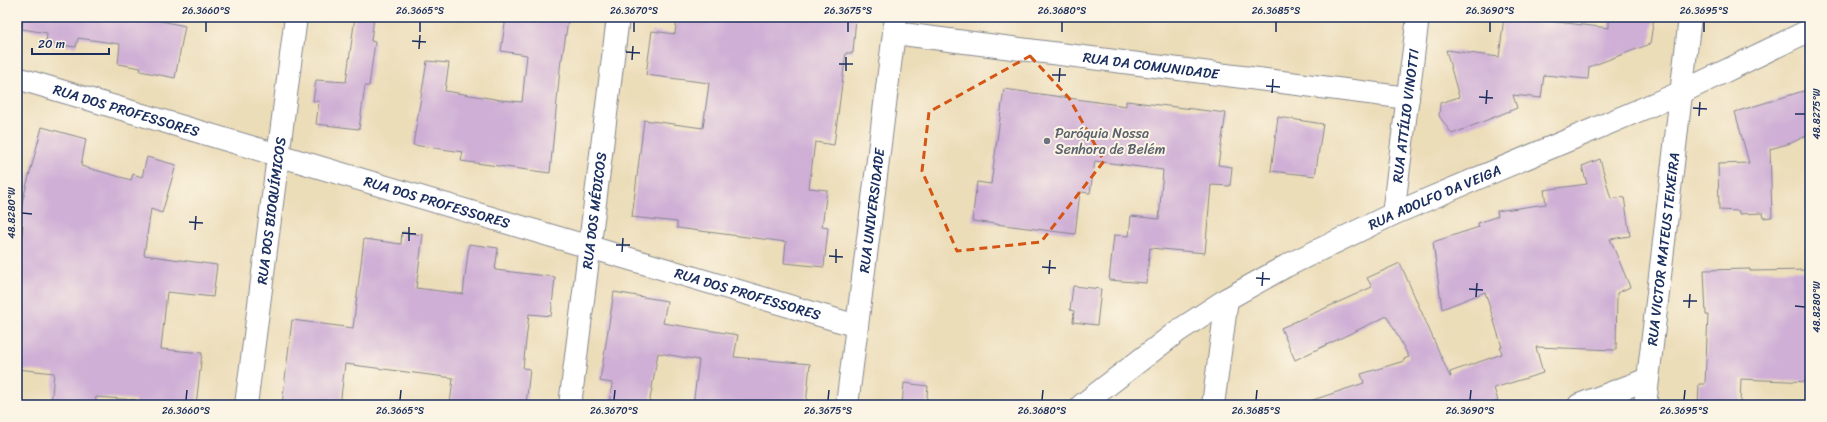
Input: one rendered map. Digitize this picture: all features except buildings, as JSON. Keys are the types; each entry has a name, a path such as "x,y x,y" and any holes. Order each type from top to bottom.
{"street":[{"name":"RUA DOS BIOQUÍMICOS","path":"246,405 296,17"},
{"name":"RUA DOS MÉDICOS","path":"570,405 618,17"},
{"name":"RUA ATTÍLIO VINOTTI","path":"1393,214 1418,17"},
{"name":"RUA VICTOR MATEUS TEIXEIRA","path":"1645,405 1690,17"},
{"name":"RUA DA COMUNIDADE","path":"895,25 1408,98"},
{"name":"RUA UNIVERSIDADE","path":"847,405 895,25"},
{"name":"RUA ADOLFO DA VEIGA","path":"1082,405 1178,331 1227,299 1286,266 1393,214 1680,93 1810,30"},
{"name":"RUA DOS PROFESSORES","path":"17,78 857,326"},
{"path":"1213,405 1227,299"},
{"path":"1579,405 1648,379"}],"highlighted area":[{"path":"1030,56 1069,98 1104,161 1041,242 957,251 922,171 929,112"}],"place":[{"name":"Paróquia Nossa Senhora de Belém","path":"1047,141"}]}
